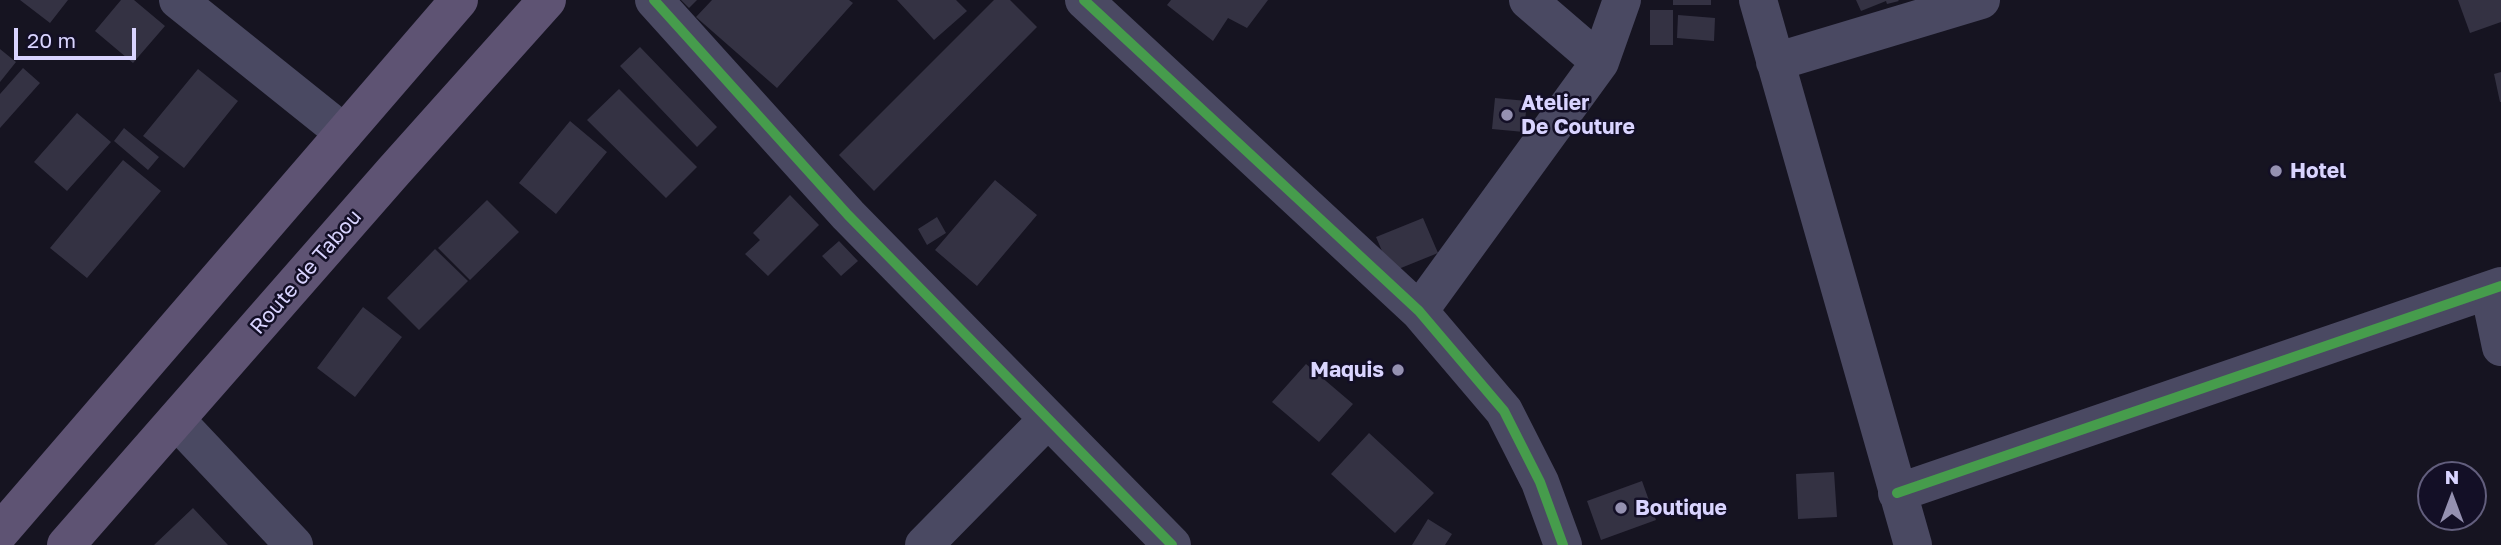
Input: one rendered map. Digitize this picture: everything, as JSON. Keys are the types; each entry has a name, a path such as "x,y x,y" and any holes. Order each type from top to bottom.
{"main road":[{"path":"0,532 459,0"},
{"name":"Route de Tabou","path":"66,545 547,0"}],"street":[{"path":"178,0 344,133"},
{"path":"654,0 848,215 1172,545"},
{"path":"1084,0 1419,311 1504,411 1541,482 1559,543"},
{"path":"1528,0 1600,62"},
{"path":"1419,311 1600,62 1622,0"},
{"path":"1758,0 1913,545"},
{"path":"1775,62 1981,0"},
{"path":"1897,493 2495,288 2501,347"},
{"path":"924,545 1048,419"},
{"path":"176,420 294,545"}],"building":[{"path":"20,0 68,0 50,23"},
{"path":"121,0 134,0 165,26 133,63 95,31"},
{"path":"681,0 697,0 689,8"},
{"path":"712,0 849,0 853,3 777,88 696,17"},
{"path":"897,0 956,0 967,11 934,40"},
{"path":"994,0 1010,0 1037,27 874,191 839,155"},
{"path":"1171,0 1268,0 1247,28 1228,18 1213,41 1167,5"},
{"path":"1673,0 1711,0 1711,5 1673,5"},
{"path":"1856,0 1899,1 1887,4 1886,1 1861,11"},
{"path":"2458,0 2501,0 2501,22 2470,33"},
{"path":"1650,10 1673,10 1673,45 1650,45"},
{"path":"1678,15 1715,18 1714,41 1677,38"},
{"path":"640,47 717,127 697,147 620,66"},
{"path":"0,49 16,62 0,82"},
{"path":"23,68 40,83 0,128 0,94"},
{"path":"198,69 238,101 184,168 143,136"},
{"path":"2501,72 2501,102 2500,102 2494,74"},
{"path":"619,89 697,167 666,198 587,120"},
{"path":"1495,98 1527,101 1524,132 1492,129"},
{"path":"77,113 111,142 67,191 34,162"},
{"path":"570,121 607,152 556,214 519,183"},
{"path":"124,128 159,157 148,170 114,141"},
{"path":"123,160 161,191 87,278 50,248"},
{"path":"995,180 1037,215 977,286 935,250"},
{"path":"790,195 819,225 768,276 745,254 760,240 753,233"},
{"path":"487,200 519,232 470,280 438,248"},
{"path":"937,217 946,233 927,245 918,229"},
{"path":"1423,218 1438,253 1391,272 1376,237"},
{"path":"839,241 858,261 841,276 822,256"},
{"path":"435,249 468,281 419,330 387,298"},
{"path":"363,307 402,337 355,397 317,368"},
{"path":"1306,364 1353,404 1319,442 1272,402"},
{"path":"1369,433 1434,493 1395,533 1331,474"},
{"path":"1834,472 1837,517 1798,519 1796,474"},
{"path":"1642,481 1656,520 1601,540 1587,501"},
{"path":"193,508 228,545 154,545"},
{"path":"1428,519 1452,534 1445,545 1412,545"}],"cycle path":[{"path":"654,0 848,215 1172,545"},
{"path":"1084,0 1419,311 1504,411 1540,482 1563,545"},
{"path":"1897,493 2501,286"}],"place":[{"name":"Atelier De Couture","path":"1507,115"},
{"name":"Hotel","path":"2276,171"},
{"name":"Maquis","path":"1398,370"},
{"name":"Boutique","path":"1621,508"}]}
